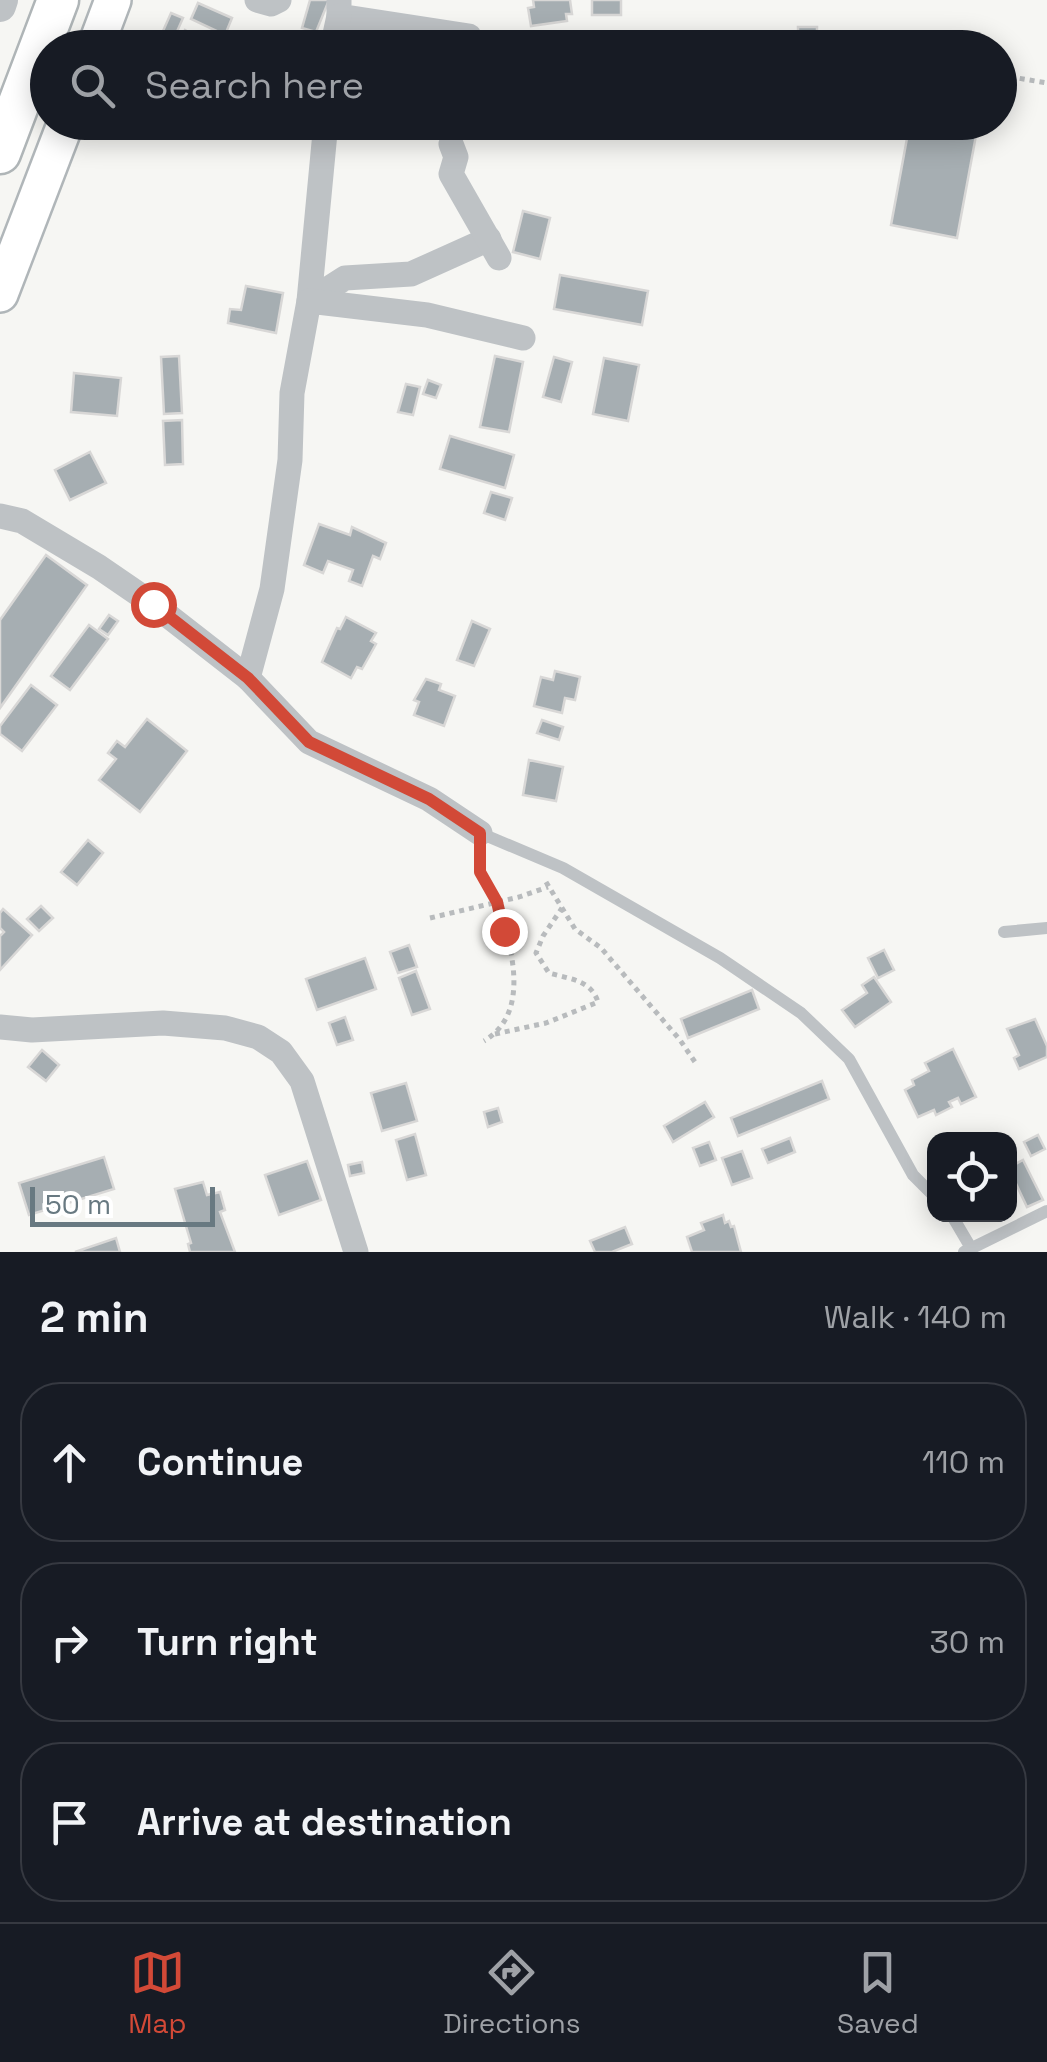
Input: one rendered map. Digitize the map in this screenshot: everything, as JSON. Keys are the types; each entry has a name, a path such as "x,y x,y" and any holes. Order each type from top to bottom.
{"main road":[{"path":"47,30 58,0"},
{"path":"102,30 113,0"},
{"path":"0,152 30,73"},
{"path":"0,294 59,140"}],"street":[{"path":"258,0 270,4 280,0"},
{"path":"339,8 441,30"},
{"path":"248,678 272,589 290,460 292,394 309,301 324,140"},
{"path":"309,301 346,278 411,274 494,249 451,174 456,157 451,144"},
{"path":"309,301 428,315 522,338"},
{"path":"0,516 22,521 99,567 248,678 309,742 429,799 480,833"},
{"path":"0,1027 32,1030 162,1023 225,1028 258,1037 281,1052 302,1081 356,1252"}],"lane":[{"path":"480,833 563,868 720,958 800,1013 849,1059 913,1175 927,1189"},
{"path":"1004,932 1047,928"},
{"path":"955,1222 968,1250 1047,1211"}],"path":[{"path":"1017,78 1047,83"},
{"path":"480,833 480,872 497,902 516,983 504,1023 484,1041"},
{"path":"541,859 548,887 575,929 601,948 697,1065"},
{"path":"430,918 548,887"},
{"path":"494,1034 546,1023 598,1002 585,983 549,973 536,953 562,908"}],"building":[{"path":"310,0 329,0 317,30 302,28"},
{"path":"533,0 570,0 572,14 566,14 567,21 531,26 528,8 534,7"},
{"path":"592,0 621,0 621,15 592,15"},
{"path":"198,3 232,18 227,30 214,30 191,19"},
{"path":"171,13 183,18 178,30 163,30"},
{"path":"907,140 975,140 957,238 891,225"},
{"path":"523,211 550,218 540,259 513,252"},
{"path":"560,275 648,291 642,325 554,309"},
{"path":"246,286 283,293 276,333 228,323 230,309 241,310"},
{"path":"179,356 182,413 164,414 161,357"},
{"path":"495,356 523,362 509,432 480,427"},
{"path":"554,357 572,362 561,402 543,397"},
{"path":"604,358 639,365 628,421 593,414"},
{"path":"74,373 121,378 117,416 71,412"},
{"path":"428,380 441,385 436,398 423,394"},
{"path":"406,384 420,387 413,415 398,412"},
{"path":"182,420 183,464 165,465 163,421"},
{"path":"450,436 514,455 505,488 440,469"},
{"path":"90,452 106,483 70,500 55,470"},
{"path":"491,492 512,498 505,520 484,513"},
{"path":"319,524 350,535 352,527 386,543 380,559 373,556 362,586 349,581 353,570 328,561 323,573 304,565"},
{"path":"46,555 87,585 0,708 0,620"},
{"path":"109,615 118,621 108,635 99,629"},
{"path":"346,617 376,633 371,641 376,644 362,669 357,667 351,678 322,662"},
{"path":"472,621 490,629 474,666 457,660"},
{"path":"89,625 108,639 70,690 51,676"},
{"path":"555,671 580,677 575,700 565,698 562,713 534,706 541,677 553,680"},
{"path":"426,679 441,684 439,690 455,696 444,726 414,715 419,702 414,700"},
{"path":"31,685 57,705 22,751 0,734 0,726"},
{"path":"147,719 187,751 140,812 99,780 116,759 108,753 117,741 125,747"},
{"path":"542,720 563,727 559,740 537,733"},
{"path":"529,760 563,767 556,801 523,795"},
{"path":"88,840 103,853 77,885 61,872"},
{"path":"41,906 53,918 39,931 27,919"},
{"path":"3,909 32,935 0,970 0,936 4,932 0,928 0,913"},
{"path":"409,945 417,967 398,973 390,952"},
{"path":"884,950 894,970 878,978 868,958"},
{"path":"365,958 376,989 317,1010 306,979"},
{"path":"416,971 430,1009 412,1015 399,978"},
{"path":"874,977 891,1002 855,1027 842,1010 867,993 862,985"},
{"path":"752,990 759,1009 688,1038 681,1019"},
{"path":"345,1017 353,1040 337,1045 329,1023"},
{"path":"1035,1019 1047,1046 1047,1057 1019,1069 1014,1058 1019,1055 1007,1029"},
{"path":"953,1049 976,1097 961,1104 958,1098 949,1102 952,1107 936,1115 934,1110 918,1117 905,1090 914,1085 912,1080 929,1071 925,1063"},
{"path":"42,1050 59,1065 46,1081 28,1067"},
{"path":"822,1081 829,1099 738,1136 731,1118"},
{"path":"406,1083 417,1121 382,1131 371,1093"},
{"path":"705,1102 714,1117 673,1142 664,1126"},
{"path":"498,1108 502,1122 488,1127 484,1112"},
{"path":"415,1134 426,1175 407,1180 396,1140"},
{"path":"1038,1135 1045,1149 1031,1156 1024,1142"},
{"path":"790,1138 795,1152 768,1163 762,1149"},
{"path":"709,1142 716,1160 700,1166 693,1148"},
{"path":"742,1151 752,1178 732,1185 722,1158"},
{"path":"104,1157 114,1189 29,1215 19,1183"},
{"path":"1023,1160 1043,1200 1027,1207 1017,1186 1017,1163"},
{"path":"307,1161 321,1200 279,1215 265,1175"},
{"path":"362,1162 364,1173 350,1176 348,1165"},
{"path":"203,1182 207,1195 220,1192 225,1210 220,1212 235,1252 190,1252 191,1243 175,1189"},
{"path":"723,1215 725,1223 729,1221 734,1226 741,1252 692,1252 687,1237 704,1230 701,1223"},
{"path":"625,1227 632,1244 612,1252 595,1252 590,1241"},
{"path":"116,1238 120,1252 75,1252"}],"route":[{"path":"153,604 248,678 309,742 429,799 480,833 480,872 497,902 504,931"}]}
